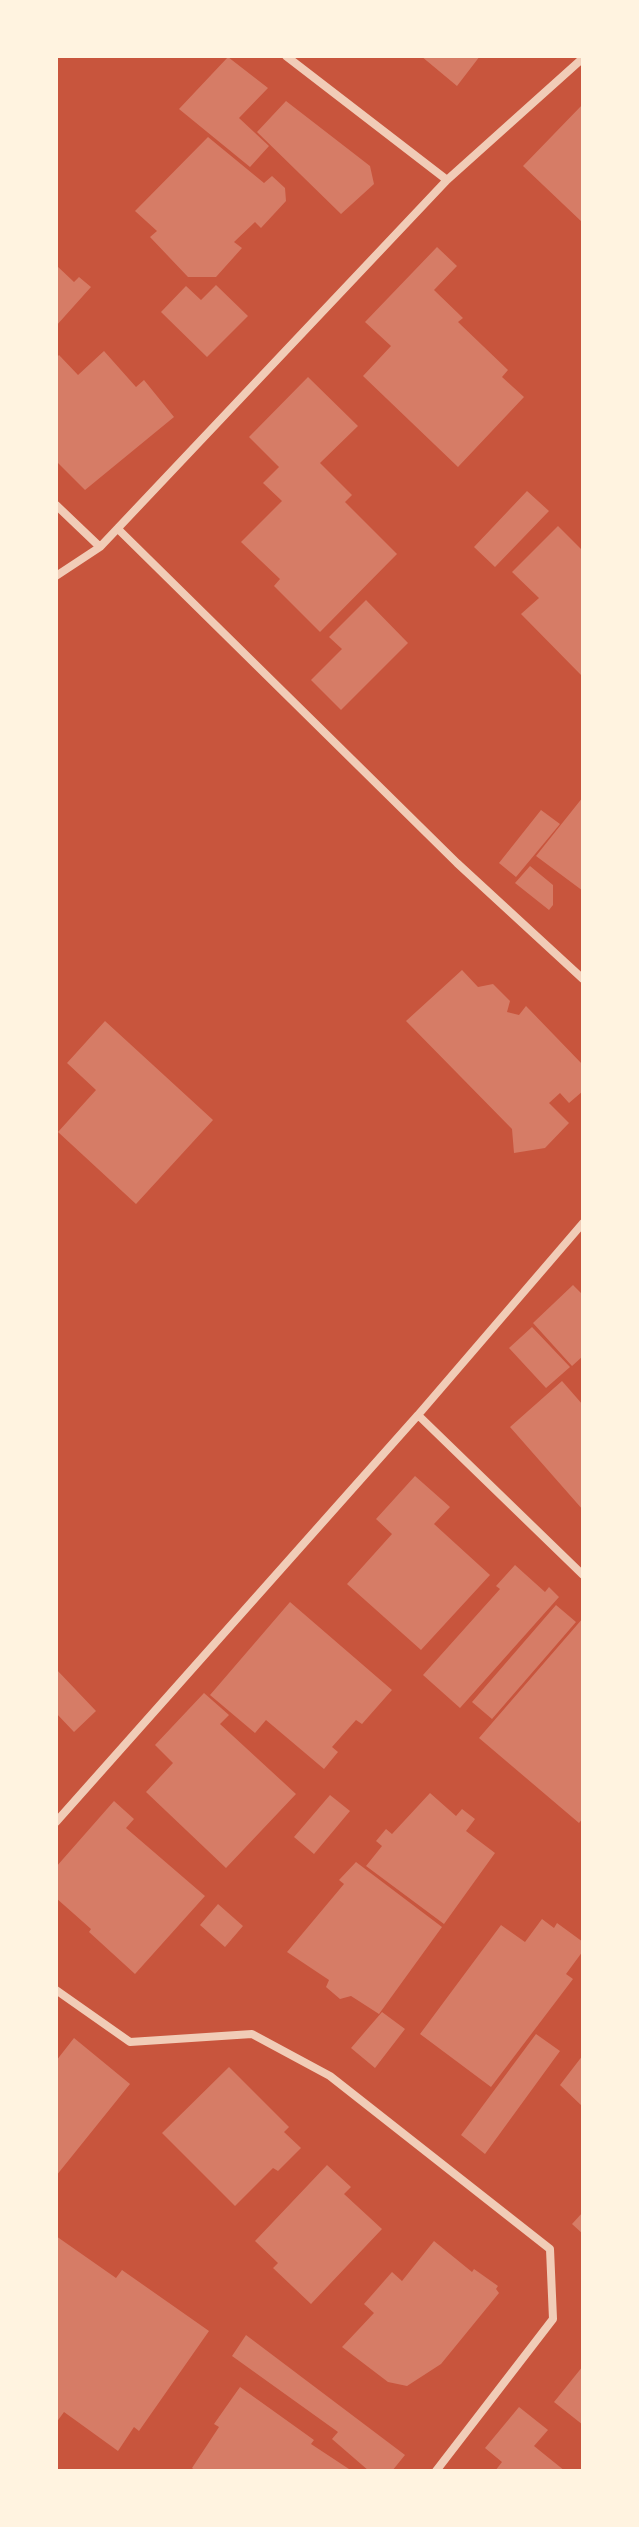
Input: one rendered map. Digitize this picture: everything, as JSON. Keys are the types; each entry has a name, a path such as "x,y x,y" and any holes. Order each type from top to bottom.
{"street":[{"path":"286,56 447,180"},
{"path":"56,576 100,547 447,180 583,58"},
{"path":"56,505 100,547"},
{"path":"118,529 457,863 583,979"},
{"path":"56,1822 418,1415 583,1223"},
{"path":"418,1415 583,1575"},
{"path":"56,1990 130,2042 252,2034 330,2076 550,2249 553,2319 436,2471"}],"building":[{"path":"421,56 480,56 457,86"},
{"path":"228,57 268,88 239,118 269,146 250,167 179,109"},
{"path":"286,101 370,166 374,184 341,214 257,132"},
{"path":"583,104 583,223 523,166"},
{"path":"208,137 264,183 272,176 285,188 286,201 261,228 255,222 234,242 242,248 216,277 188,277 150,237 157,231 135,211"},
{"path":"437,247 457,266 434,290 463,318 458,322 508,370 502,377 524,397 458,467 363,376 391,346 365,322"},
{"path":"56,265 74,282 79,277 91,287 56,326"},
{"path":"216,285 248,316 207,357 161,312 186,286 201,300"},
{"path":"104,351 136,387 144,380 174,417 85,490 56,461 56,358 59,355 78,375"},
{"path":"308,377 358,426 320,463 352,495 345,502 397,554 320,632 274,586 280,579 241,542 282,501 263,483 279,467 249,437"},
{"path":"527,491 549,511 495,567 474,547"},
{"path":"558,526 583,551 581,675 521,614 539,598 512,572"},
{"path":"366,600 408,643 341,710 311,680 342,649 329,637"},
{"path":"583,797 583,891 536,856"},
{"path":"541,810 560,824 516,877 499,863"},
{"path":"530,866 553,885 553,905 549,910 515,883"},
{"path":"462,970 478,987 493,984 510,1001 507,1012 519,1015 526,1006 583,1065 583,1091 569,1103 560,1093 549,1103 569,1123 545,1148 514,1153 512,1129 406,1021"},
{"path":"105,1021 213,1120 136,1204 58,1132 96,1090 67,1063"},
{"path":"573,1285 583,1295 583,1356 572,1366 533,1323"},
{"path":"532,1327 570,1367 546,1388 509,1348"},
{"path":"562,1381 583,1405 583,1510 510,1427"},
{"path":"415,1476 450,1507 434,1524 490,1575 421,1650 347,1584 392,1534 376,1519"},
{"path":"515,1565 545,1592 549,1587 559,1597 460,1708 423,1675 500,1589 496,1586"},
{"path":"290,1602 392,1690 362,1724 356,1720 332,1747 338,1752 324,1769 266,1720 255,1733 210,1695"},
{"path":"556,1605 576,1622 492,1719 472,1702"},
{"path":"583,1618 583,1818 579,1823 479,1738"},
{"path":"56,1669 96,1711 74,1732 56,1713"},
{"path":"204,1693 229,1715 220,1724 296,1794 226,1868 146,1792 173,1763 155,1745"},
{"path":"430,1793 456,1816 462,1809 475,1819 466,1831 495,1853 444,1924 366,1866 382,1846 376,1841 386,1829 392,1834"},
{"path":"330,1795 350,1811 314,1854 294,1837"},
{"path":"114,1801 134,1819 126,1828 205,1896 135,1974 56,1898 56,1867"},
{"path":"356,1862 442,1927 379,2014 351,1996 340,1999 326,1987 329,1980 287,1952 344,1884 339,1880"},
{"path":"218,1904 243,1926 225,1947 200,1925"},
{"path":"542,1919 554,1928 557,1923 583,1942 583,1951 566,1974 573,1979 491,2087 420,2034 501,1925 525,1942"},
{"path":"382,2012 405,2029 375,2068 351,2048"},
{"path":"536,2034 560,2051 485,2154 461,2135"},
{"path":"74,2038 130,2084 56,2176 56,2061"},
{"path":"583,2055 583,2107 560,2085"},
{"path":"229,2067 289,2127 284,2132 301,2148 278,2171 273,2168 235,2206 162,2133"},
{"path":"327,2165 351,2187 344,2194 382,2229 311,2304 273,2268 278,2263 255,2241"},
{"path":"583,2212 583,2234 572,2224"},
{"path":"56,2236 116,2278 122,2270 209,2331 139,2431 134,2427 118,2451 64,2412 56,2423"},
{"path":"434,2241 472,2272 474,2269 498,2286 496,2289 499,2293 441,2364 407,2386 388,2382 342,2347 374,2313 364,2304 392,2272 402,2281"},
{"path":"246,2335 405,2455 392,2471 369,2471 332,2439 338,2432 232,2356"},
{"path":"583,2366 583,2425 554,2402"},
{"path":"240,2387 314,2440 311,2444 352,2471 196,2471 192,2468 219,2427 214,2424"},
{"path":"519,2407 548,2430 534,2446 565,2471 495,2471 502,2462 485,2448"}]}
